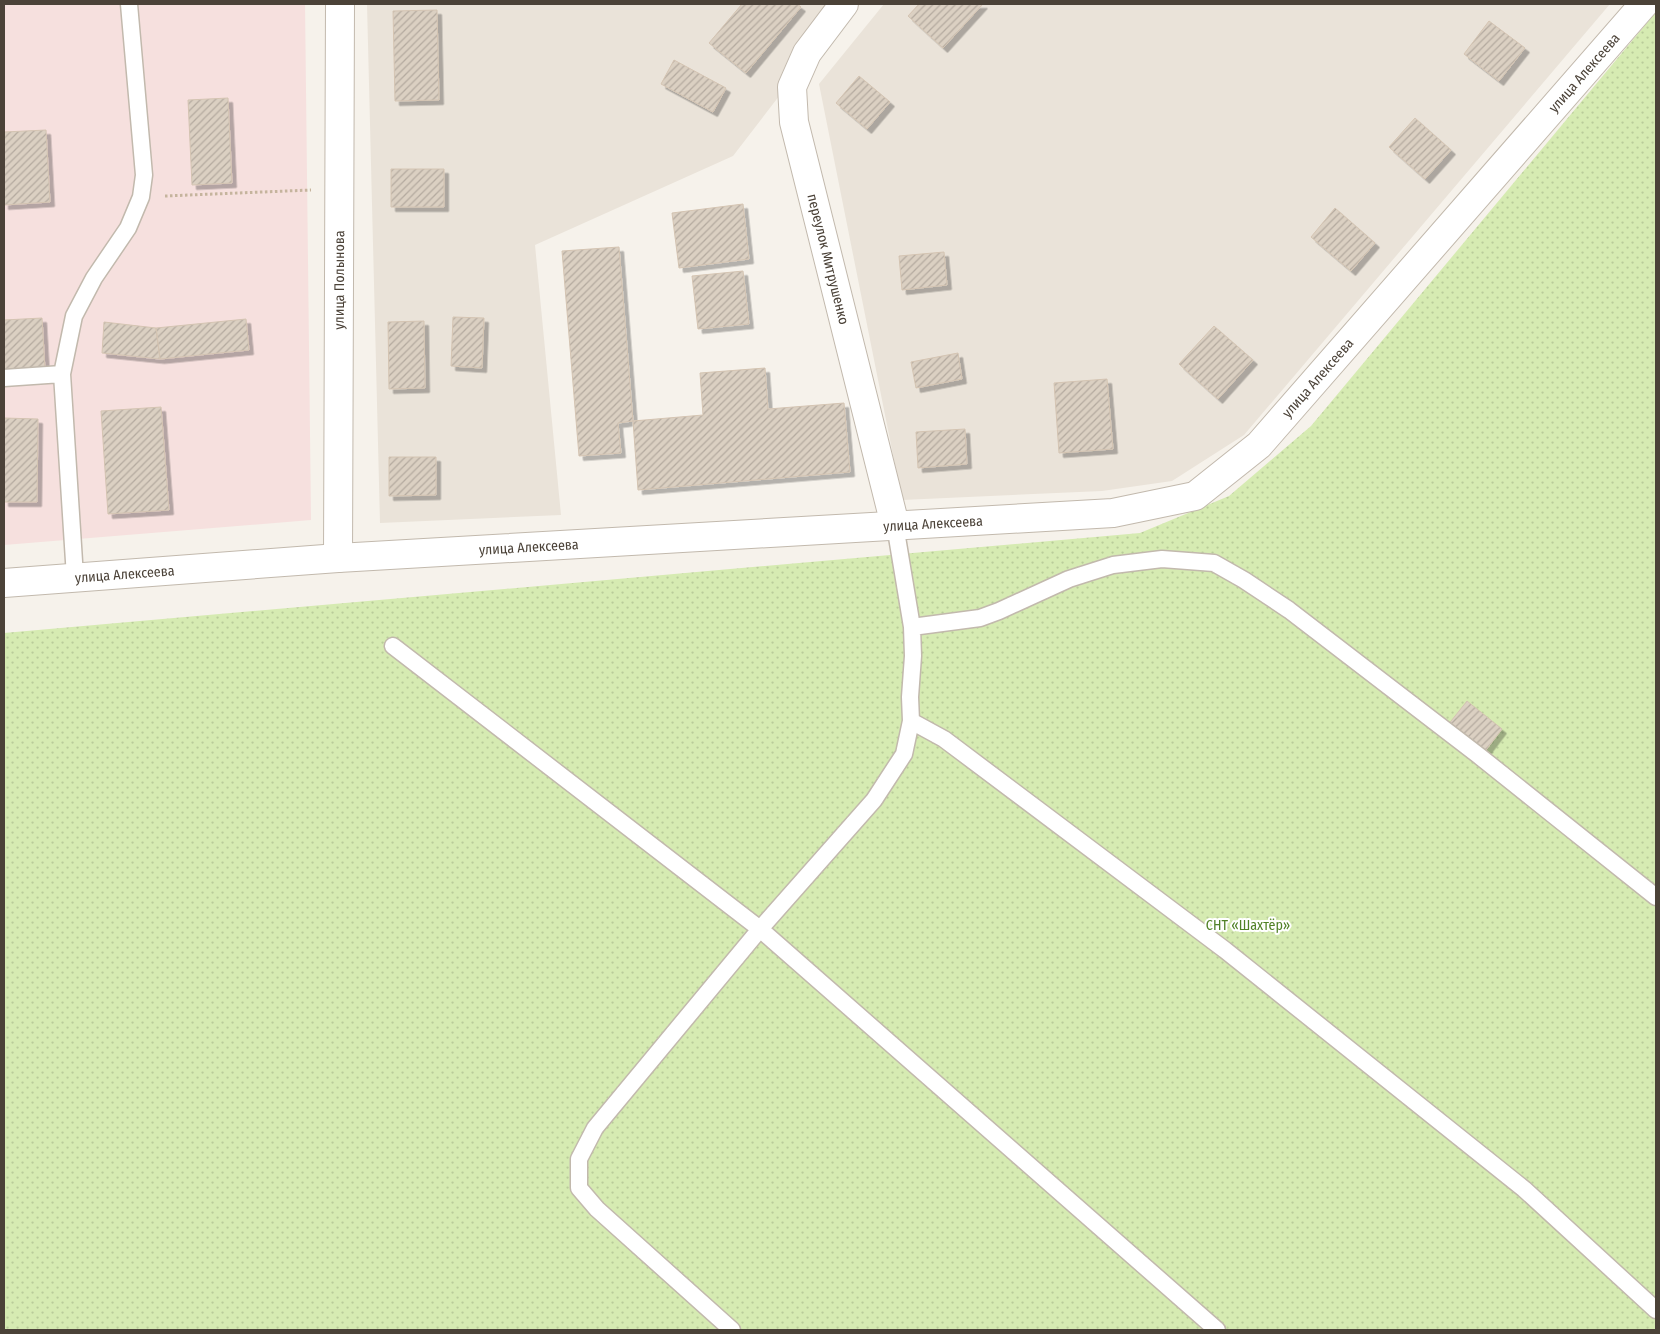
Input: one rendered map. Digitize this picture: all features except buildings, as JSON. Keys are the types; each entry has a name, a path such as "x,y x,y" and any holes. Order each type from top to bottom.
{"street":[{"name":"улица Полынова","path":"338,558 340,4"},
{"name":"переулок Митрушенко","path":"844,4 807,53 792,87 794,122 895,526"},
{"name":"улица Алексеева","path":"4,583 338,558 1113,512 1195,496 1259,446 1644,4"}],"lane":[{"path":"75,577 62,374 74,316 94,278 128,228 142,197 144,175 129,4"},
{"path":"4,378 62,374"},
{"path":"732,1330 597,1209 579,1188 579,1159 595,1128 760,929 874,800 904,754 911,721 912,626 895,526"},
{"path":"912,626 980,618 1069,579 1112,565 1162,559 1214,563 1244,580 1289,610 1478,755 1656,897"},
{"path":"393,646 760,929 1217,1330"},
{"path":"911,721 944,739 1225,950 1524,1189 1656,1310"}],"path":[{"path":"142,197 340,189"}],"shaded area":[{"path":"4,4 305,4 311,520 4,545"},
{"path":"367,4 850,4 733,156 535,245 561,515 380,523"},
{"path":"884,4 1610,4 1244,435 1172,481 1102,491 902,500 819,84"}],"green space":[{"name":"СНТ «Шахтёр»","path":"1656,12 1656,1330 4,1330 4,633 1140,533 1229,496 1311,426"}]}
